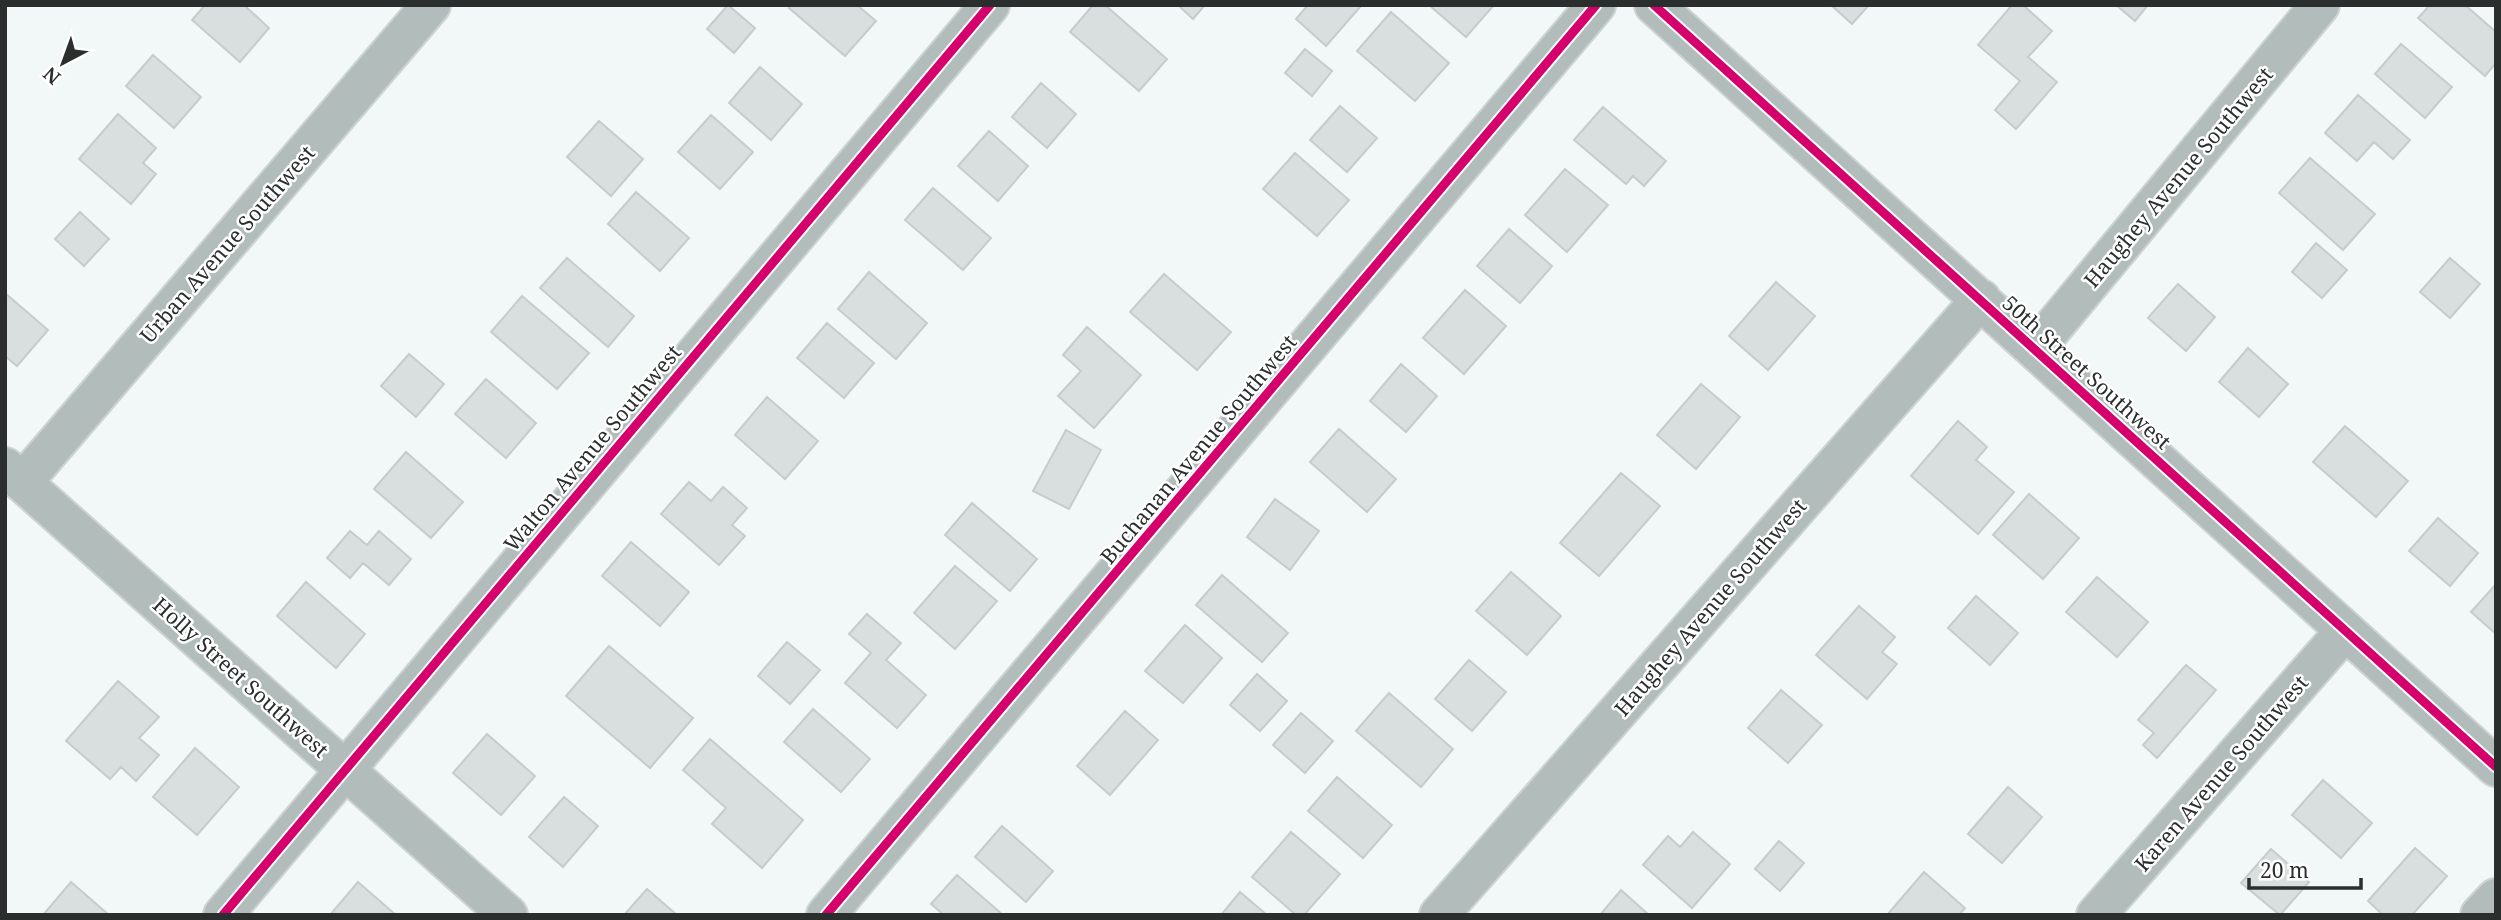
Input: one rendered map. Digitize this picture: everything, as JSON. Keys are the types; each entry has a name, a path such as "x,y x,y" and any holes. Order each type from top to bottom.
{"street":[{"name":"Urban Avenue Southwest","path":"14,474 431,5"},
{"name":"Walton Avenue Southwest","path":"223,915 344,768 990,5"},
{"name":"Buchanan Avenue Southwest","path":"826,915 1596,5"},
{"name":"50th Street Southwest","path":"1654,5 2345,631 2493,760"},
{"name":"Haughey Avenue Southwest","path":"2035,349 2320,5"},
{"name":"Haughey Avenue Southwest","path":"1439,915 1981,299"},
{"name":"Holly Street Southwest","path":"14,474 508,915"},
{"name":"Karen Avenue Southwest","path":"2096,915 2345,631"},
{"path":"2480,915 2496,898"}],"building":[{"path":"205,5 244,5 269,28 240,62 192,20"},
{"path":"728,5 755,28 734,53 707,29"},
{"path":"791,5 857,5 876,21 845,56 789,8"},
{"path":"1093,5 1105,5 1167,59 1139,91 1070,32"},
{"path":"1178,5 1205,5 1193,19"},
{"path":"1308,5 1360,7 1326,46 1296,19"},
{"path":"1429,5 1494,5 1466,37"},
{"path":"1831,5 1869,5 1852,24"},
{"path":"2012,5 2023,5 2052,31 2028,57 2057,82 2016,129 1995,110 2020,81 1978,45"},
{"path":"2116,5 2148,5 2135,21"},
{"path":"2430,5 2465,5 2496,32 2496,63 2485,76 2418,18"},
{"path":"1391,12 1449,63 1415,101 1357,51"},
{"path":"2401,44 2452,87 2425,118 2375,74"},
{"path":"1305,49 1332,71 1312,96 1285,73"},
{"path":"153,55 201,97 174,128 126,86"},
{"path":"760,67 802,104 771,140 729,103"},
{"path":"1041,83 1076,114 1047,148 1012,117"},
{"path":"2358,95 2410,140 2393,159 2374,142 2357,161 2325,133"},
{"path":"1340,106 1377,138 1347,172 1310,140"},
{"path":"1603,107 1666,161 1644,186 1633,176 1626,184 1574,140"},
{"path":"118,114 156,148 143,163 156,174 131,204 79,159"},
{"path":"711,115 753,152 720,189 678,152"},
{"path":"599,121 643,159 611,196 567,157"},
{"path":"989,131 1028,166 998,201 958,166"},
{"path":"1295,153 1349,200 1317,236 1263,189"},
{"path":"2310,158 2375,214 2343,250 2279,193"},
{"path":"1565,169 1608,205 1567,252 1525,215"},
{"path":"933,188 991,238 963,270 905,220"},
{"path":"636,192 689,238 660,271 608,224"},
{"path":"80,212 109,239 84,266 55,239"},
{"path":"1509,229 1552,266 1520,303 1477,266"},
{"path":"2316,243 2347,270 2322,298 2292,272"},
{"path":"567,258 634,316 608,347 540,288"},
{"path":"2450,258 2480,284 2450,318 2420,292"},
{"path":"869,272 927,323 896,359 838,309"},
{"path":"1164,274 1231,332 1197,370 1130,312"},
{"path":"1776,282 1815,316 1768,370 1729,336"},
{"path":"2178,284 2215,317 2186,351 2148,318"},
{"path":"1465,290 1506,326 1464,374 1423,338"},
{"path":"5,293 48,330 17,366 5,356"},
{"path":"522,296 589,353 557,389 491,332"},
{"path":"827,323 874,363 844,398 797,358"},
{"path":"1087,327 1141,375 1094,428 1058,396 1081,371 1063,355"},
{"path":"2248,348 2288,384 2259,417 2219,382"},
{"path":"409,354 444,384 416,417 381,386"},
{"path":"1401,364 1437,396 1406,432 1370,401"},
{"path":"486,379 536,423 506,458 455,414"},
{"path":"1701,384 1740,417 1696,469 1657,435"},
{"path":"767,397 818,441 785,479 735,435"},
{"path":"1958,421 1987,447 1976,460 2014,492 1978,534 1911,476"},
{"path":"2345,426 2408,481 2376,517 2313,462"},
{"path":"1339,429 1396,479 1367,512 1310,462"},
{"path":"1066,430 1101,450 1069,509 1033,491"},
{"path":"406,452 463,502 431,538 374,489"},
{"path":"1621,473 1660,506 1599,576 1560,543"},
{"path":"689,482 711,501 723,487 747,508 732,525 745,536 719,565 661,514"},
{"path":"2029,494 2079,538 2043,579 1993,535"},
{"path":"1275,499 1319,531 1290,570 1247,537"},
{"path":"972,503 1037,559 1010,591 945,535"},
{"path":"2438,518 2478,553 2450,586 2409,551"},
{"path":"350,531 367,545 379,531 411,559 389,585 363,563 350,578 327,558"},
{"path":"631,542 689,592 660,626 602,576"},
{"path":"955,566 997,601 955,649 914,613"},
{"path":"1511,572 1561,616 1527,655 1476,611"},
{"path":"1222,575 1288,633 1262,662 1196,605"},
{"path":"2097,577 2148,622 2117,657 2066,612"},
{"path":"306,582 365,634 336,668 277,616"},
{"path":"2496,584 2496,634 2471,612"},
{"path":"1976,596 2018,633 1990,665 1948,628"},
{"path":"1859,606 1895,637 1882,652 1897,664 1867,699 1816,655"},
{"path":"867,614 901,643 886,660 926,695 897,728 845,683 871,653 849,634"},
{"path":"1185,625 1222,658 1183,703 1145,671"},
{"path":"787,642 820,670 790,704 758,676"},
{"path":"609,646 693,718 650,768 566,696"},
{"path":"1469,660 1506,692 1472,731 1435,699"},
{"path":"2186,665 2216,690 2157,758 2143,745 2154,733 2138,720"},
{"path":"1257,674 1287,701 1260,731 1230,705"},
{"path":"118,681 159,717 139,738 159,755 136,781 121,767 110,779 66,741"},
{"path":"1781,690 1822,725 1788,763 1748,728"},
{"path":"1389,693 1453,749 1421,787 1356,731"},
{"path":"813,709 870,759 841,792 784,742"},
{"path":"1125,711 1158,740 1110,795 1077,766"},
{"path":"1301,713 1333,741 1305,773 1273,745"},
{"path":"487,734 535,776 501,815 453,773"},
{"path":"710,739 803,820 762,868 712,824 726,808 683,770"},
{"path":"195,748 239,787 197,835 153,797"},
{"path":"1337,777 1392,825 1363,858 1308,811"},
{"path":"2323,780 2372,823 2341,858 2292,815"},
{"path":"2008,787 2042,817 2002,863 1968,834"},
{"path":"564,797 598,826 563,867 529,837"},
{"path":"1002,826 1053,871 1026,902 975,857"},
{"path":"1291,832 1340,874 1304,915 1296,915 1252,877"},
{"path":"1693,832 1730,864 1692,908 1643,865 1668,836 1680,847"},
{"path":"1779,841 1804,863 1780,891 1755,869"},
{"path":"2415,848 2447,876 2412,915 2383,915 2368,901"},
{"path":"2271,849 2309,882 2280,915 2241,883"},
{"path":"1924,872 1965,908 1959,915 1887,915"},
{"path":"957,875 1003,915 944,915 931,904"},
{"path":"71,882 109,915 43,915"},
{"path":"358,882 396,915 330,915"},
{"path":"647,889 677,915 624,915"},
{"path":"1621,890 1649,915 1600,915"},
{"path":"1240,892 1267,915 1221,915"}],"cycle path":[{"path":"223,915 990,5"},
{"path":"826,915 1596,5"},
{"path":"1654,5 2496,767"}]}
